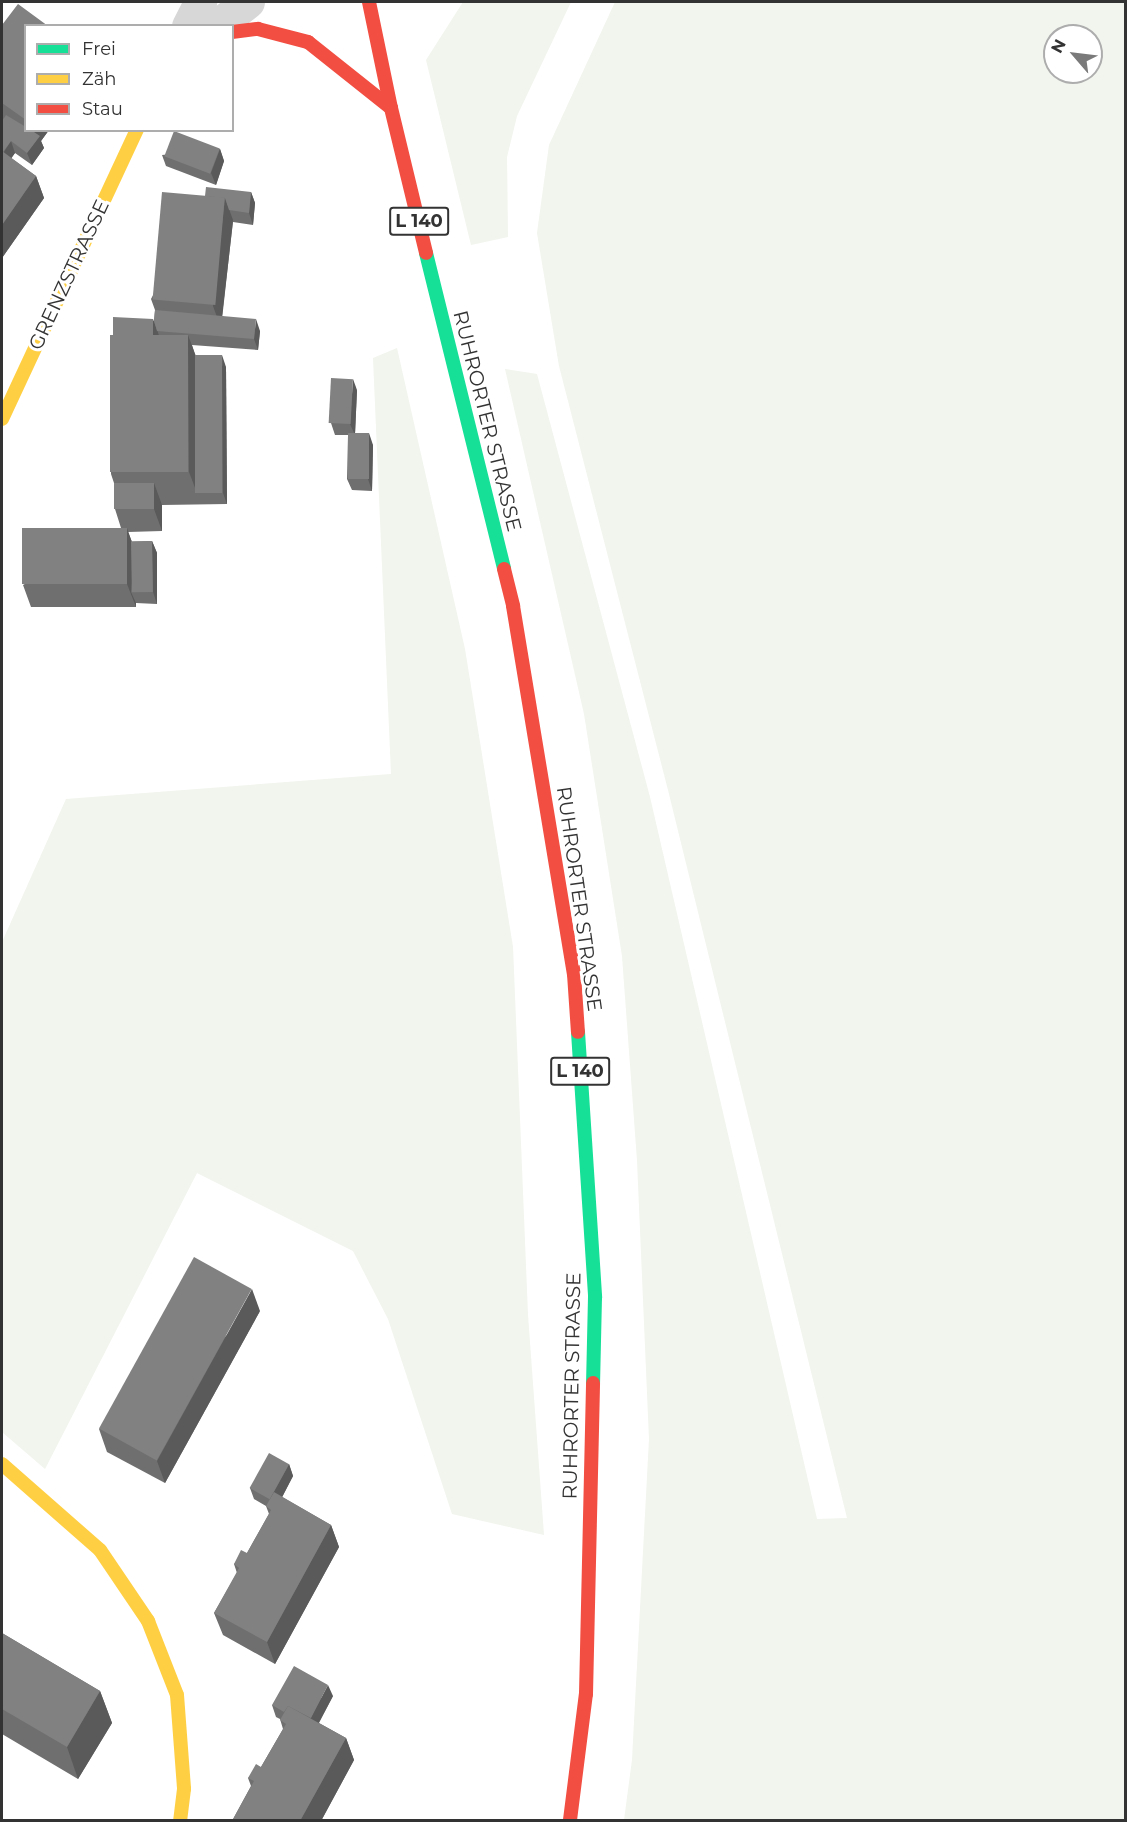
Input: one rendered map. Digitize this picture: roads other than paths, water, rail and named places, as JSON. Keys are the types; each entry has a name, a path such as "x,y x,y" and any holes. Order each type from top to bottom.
{"main road":[{"name":"RUHRORTER STRASSE","path":"369,2 391,108 513,606 574,974 595,1297 586,1694 570,1821"},
{"path":"234,32 258,29 308,42 391,108"},
{"name":"GRENZSTRASSE","path":"2,419 136,132"},
{"path":"2,1464 100,1550 148,1621 177,1695 184,1789 180,1821"}],"street":[{"path":"189,24 200,2"},
{"path":"219,24 248,2"}]}
